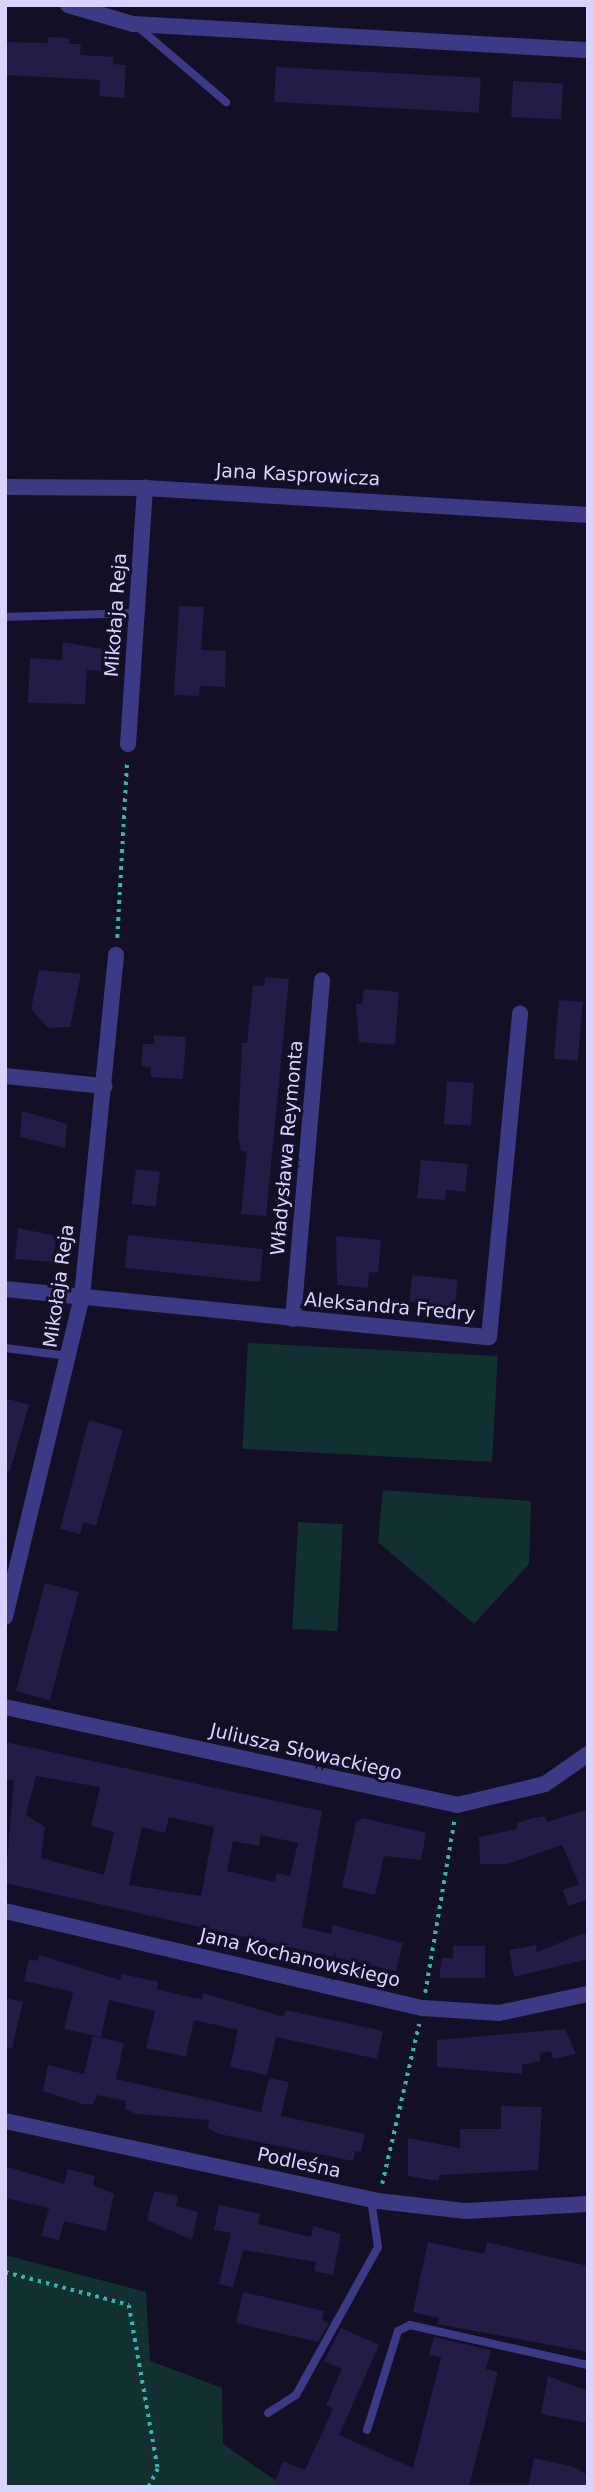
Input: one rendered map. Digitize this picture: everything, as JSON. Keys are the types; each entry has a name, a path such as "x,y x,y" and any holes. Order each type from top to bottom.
{"street":[{"path":"68,5 133,24 588,50"},
{"name":"Jana Kasprowicza","path":"5,487 145,488 588,515"},
{"name":"Mikołaja Reja","path":"128,744 145,488"},
{"name":"Mikołaja Reja","path":"5,1618 71,1357 82,1296 116,955"},
{"name":"Władysława Reymonta","path":"293,1319 322,980"},
{"name":"Aleksandra Fredry","path":"5,1289 489,1336 520,1013"},
{"path":"5,1076 104,1086"},
{"name":"Juliusza Słowackiego","path":"5,1707 457,1805 545,1784 588,1754"},
{"name":"Jana Kochanowskiego","path":"5,1911 423,2008 499,2012 588,1994"},
{"name":"Podleśna","path":"5,2121 371,2199 466,2211 588,2204"}],"lane":[{"path":"133,24 178,55 226,102"},
{"path":"5,617 137,613"},
{"path":"5,1348 71,1357"},
{"path":"268,2413 296,2395 378,2247 371,2199"},
{"path":"367,2430 398,2331 410,2325 588,2365"}],"path":[{"path":"116,955 128,744"},
{"path":"5,2272 129,2305 158,2469 149,2487"}],"green space":[{"path":"248,1343 498,1356 492,1462 242,1449"},
{"path":"383,1490 531,1501 529,1564 474,1624 378,1542"},
{"path":"298,1522 343,1524 337,1631 292,1629"},
{"path":"5,2255 146,2292 150,2361 222,2388 223,2444 285,2487 5,2487"}],"building":[{"path":"48,37 69,38 69,44 81,44 80,55 114,57 113,64 126,65 124,98 99,96 100,80 5,75 5,42 48,43"},
{"path":"276,67 481,78 479,113 274,102"},
{"path":"513,81 563,84 561,120 511,117"},
{"path":"179,606 204,607 201,650 226,651 225,687 200,686 199,696 174,695"},
{"path":"63,642 102,649 101,671 87,670 85,704 28,703 30,658 62,660"},
{"path":"39,970 81,974 70,1027 48,1028 31,1009"},
{"path":"265,977 289,979 266,1216 241,1214 247,1152 241,1151 238,1135 242,1043 247,1043 253,985 264,986"},
{"path":"364,989 399,992 395,1045 359,1042 356,1004 362,1004"},
{"path":"559,1000 583,1002 578,1061 554,1059"},
{"path":"154,1035 186,1037 183,1079 151,1077 151,1067 141,1066 143,1044 154,1044"},
{"path":"447,1081 474,1083 471,1126 444,1124"},
{"path":"22,1111 67,1124 65,1148 20,1137"},
{"path":"421,1160 468,1164 465,1192 446,1190 445,1200 417,1198"},
{"path":"136,1169 160,1172 156,1207 132,1204"},
{"path":"18,1228 56,1236 53,1262 15,1259"},
{"path":"128,1235 263,1249 260,1282 125,1268"},
{"path":"336,1236 381,1240 378,1273 369,1272 368,1288 337,1285"},
{"path":"412,1275 458,1280 455,1307 409,1302"},
{"path":"5,1398 29,1405 10,1471 5,1470"},
{"path":"89,1420 123,1430 96,1526 83,1522 80,1534 60,1529"},
{"path":"45,1583 79,1592 50,1700 16,1691"},
{"path":"5,1742 322,1811 302,1927 331,1934 333,1925 403,1943 396,1971 5,1883 14,1780 5,1779","holes":["36,1776 100,1787 91,1826 114,1832 104,1875 41,1858 45,1827 26,1815","169,1817 214,1827 201,1896 129,1885 142,1827 165,1833","261,1835 298,1843 290,1876 277,1873 275,1882 227,1871 233,1841 259,1846"]},
{"path":"588,1809 588,1905 586,1900 568,1906 563,1890 579,1884 562,1845 507,1864 480,1864 479,1837 517,1829 517,1823 532,1818 545,1816 547,1822"},
{"path":"363,1818 426,1833 421,1860 384,1856 375,1895 342,1887 356,1822"},
{"path":"581,1934 588,1935 588,1959 514,1977 509,1950 536,1945 537,1952"},
{"path":"453,1946 485,1946 485,1978 439,1978 442,1958 453,1958"},
{"path":"39,1955 120,1980 122,1974 158,1982 157,1989 193,1998 202,1999 203,1993 284,2017 286,2010 383,2031 377,2059 276,2037 267,2075 230,2067 238,2030 194,2020 186,2057 146,2048 155,2011 109,2000 101,2037 64,2029 73,1992 24,1981 29,1959 38,1961"},
{"path":"5,1998 23,2002 12,2048 5,2047"},
{"path":"565,2029 576,2054 553,2059 551,2051 540,2053 540,2061 522,2065 522,2074 437,2067 437,2040"},
{"path":"93,2036 124,2043 116,2079 261,2112 269,2078 289,2082 281,2116 365,2134 361,2152 355,2151 353,2161 219,2134 208,2128 209,2120 136,2114 125,2109 126,2101 97,2095 93,2104 83,2104 43,2091 48,2065 84,2074"},
{"path":"501,2106 542,2107 538,2170 440,2175 438,2181 408,2176 408,2138 460,2148 460,2129 501,2129"},
{"path":"5,2166 64,2184 68,2169 95,2176 93,2185 114,2194 106,2231 64,2221 59,2240 41,2236 49,2208 5,2198"},
{"path":"154,2191 178,2196 176,2206 198,2212 192,2240 147,2220"},
{"path":"219,2205 260,2214 258,2224 311,2237 313,2226 341,2234 333,2275 314,2271 316,2262 243,2250 233,2287 219,2284 231,2233 214,2230"},
{"path":"428,2242 484,2254 487,2242 588,2266 588,2352 437,2324 439,2318 413,2312"},
{"path":"243,2292 324,2311 322,2320 329,2323 318,2342 236,2323"},
{"path":"341,2328 379,2345 339,2435 413,2468 441,2357 429,2355 434,2337 491,2350 486,2369 498,2372 469,2487 273,2487 283,2461 305,2470 333,2409 326,2405 342,2369 324,2361"},
{"path":"548,2376 588,2391 588,2423 541,2414"},
{"path":"534,2458 574,2467 588,2475 588,2487 528,2487"}]}
